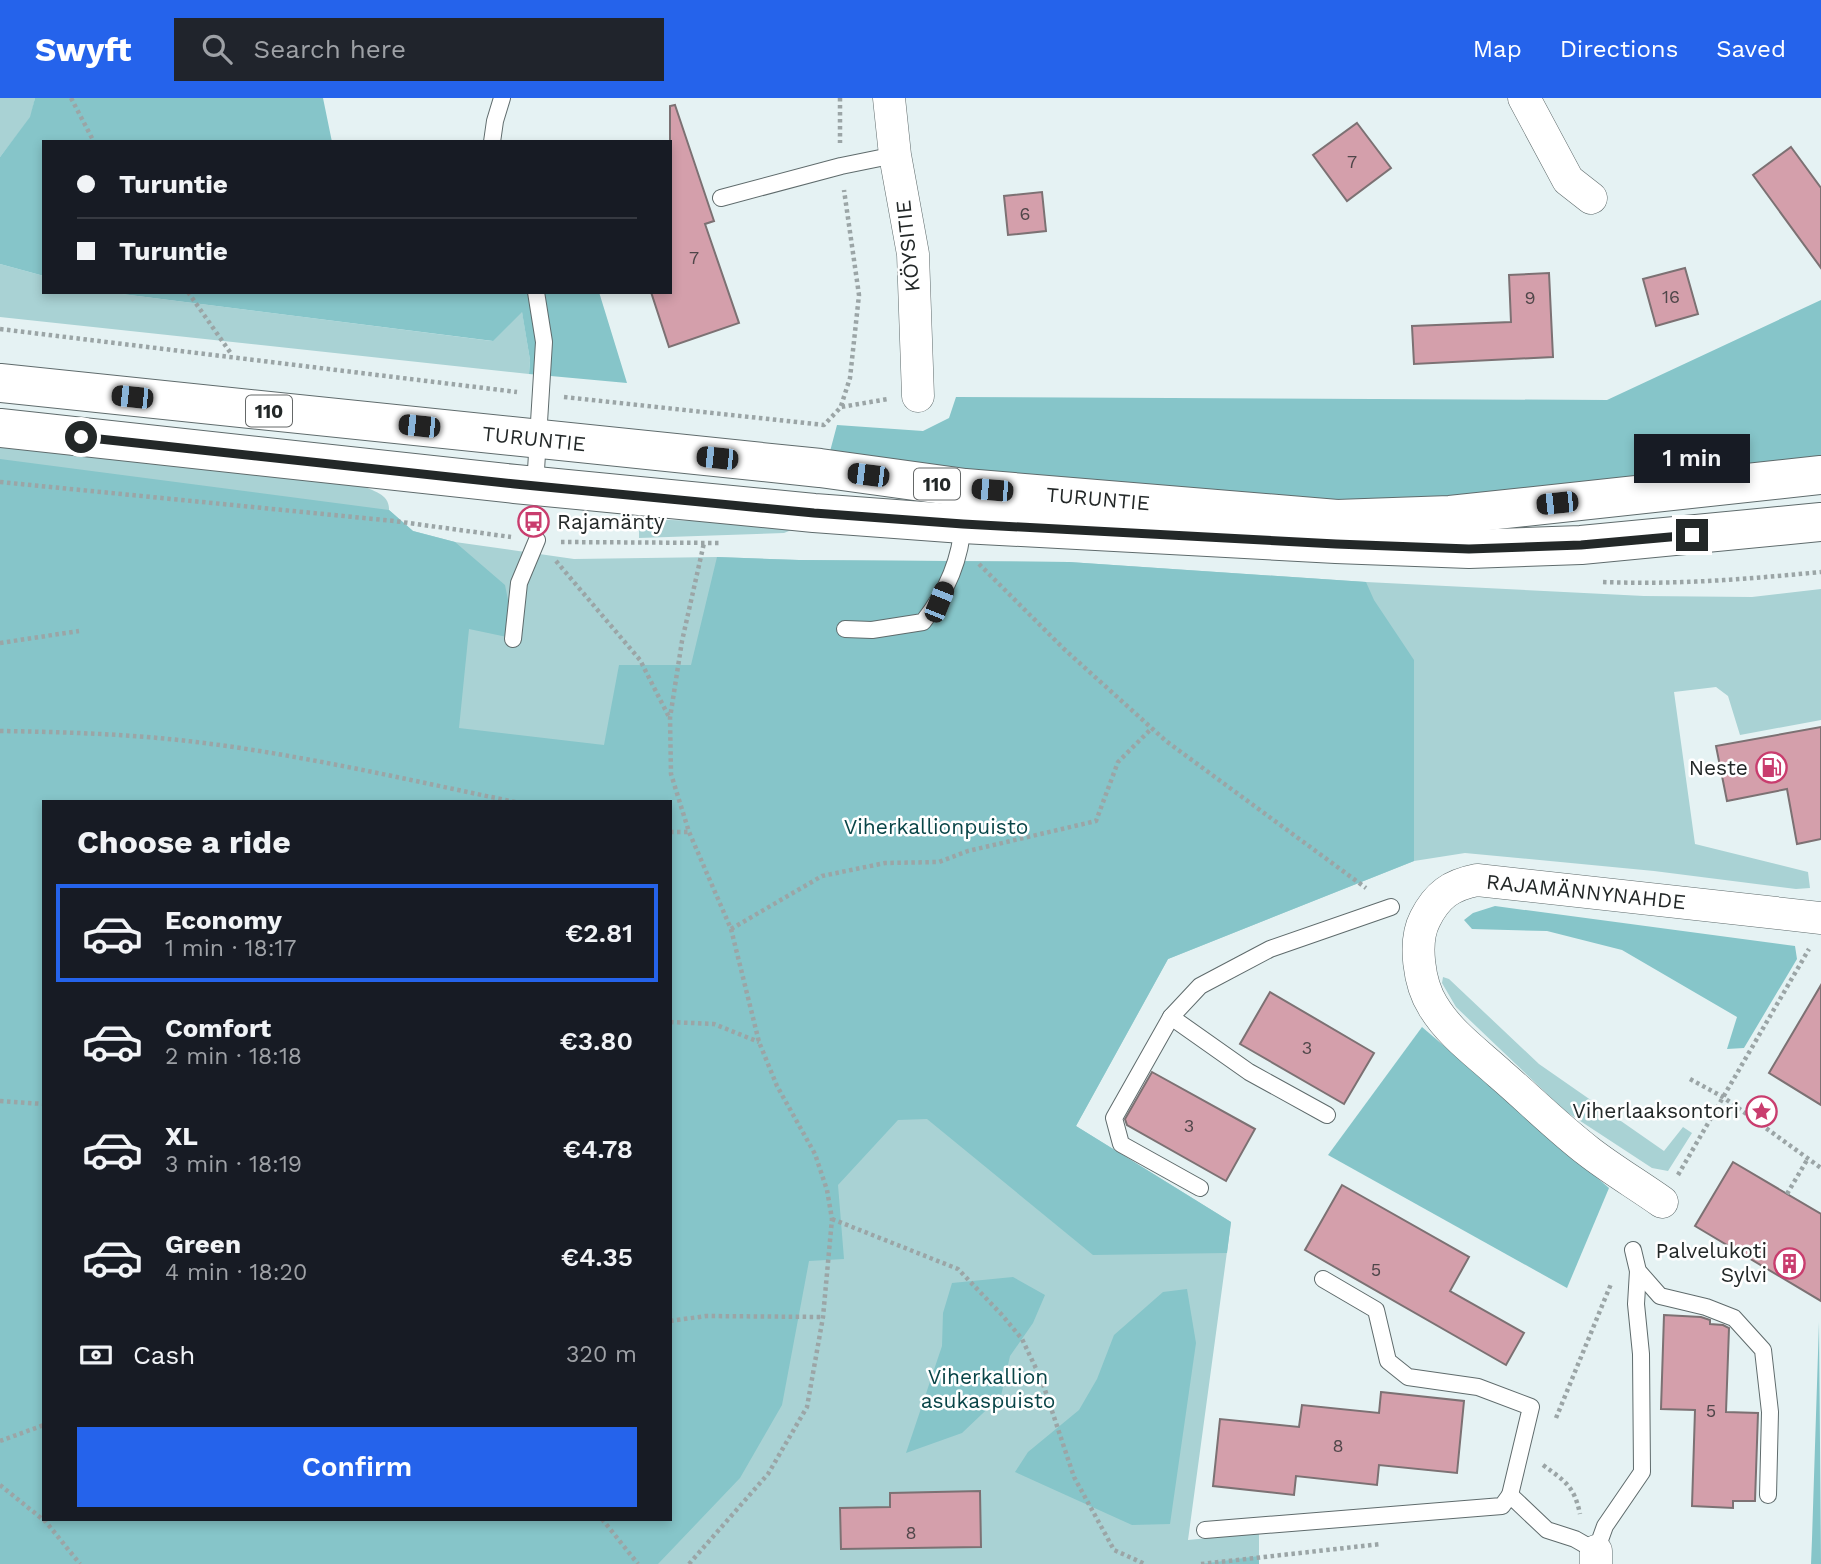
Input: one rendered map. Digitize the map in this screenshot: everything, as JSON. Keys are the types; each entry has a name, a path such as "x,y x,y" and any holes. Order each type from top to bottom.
{"main road":[{"name":"TURUNTIE","path":"0,383 820,468 964,514 1336,544 1469,549 1581,545 1821,522"},
{"name":"TURUNTIE","path":"0,428 535,486 814,513 1337,519 1450,515 1821,475"}],"street":[{"name":"KÖYSITIE","path":"889,98 895,155 912,254 918,396"},
{"path":"1524,98 1568,180 1591,198"},
{"name":"RAJAMÄNNYNAHDE","path":"1662,1202 1588,1151 1458,1037 1433,1006 1424,986 1419,956 1420,928 1432,906 1441,894 1460,883 1477,880 1817,930"}],"lane":[{"path":"492,140 502,98"},
{"path":"721,198 841,166 895,155"},
{"path":"535,486 544,342 536,294"},
{"path":"845,629 872,630 923,622 939,602 964,514"},
{"path":"513,639 519,583 537,540"},
{"path":"1200,1188 1121,1144 1114,1118 1171,1017 1200,986 1270,949 1391,907"},
{"path":"1171,1017 1249,1072 1327,1115"},
{"path":"1510,1495 1547,1530 1589,1551 1642,1472 1641,1354 1636,1304 1638,1271 1633,1250"},
{"path":"1638,1271 1660,1296 1706,1307 1734,1318 1763,1350 1770,1412 1768,1496"},
{"path":"1205,1530 1502,1506 1510,1495 1531,1407 1478,1387 1408,1377 1388,1360 1376,1310 1323,1279"}],"path":[{"path":"71,98 93,140"},
{"path":"0,329 233,356 399,379 824,425 841,407 850,377 859,295 841,166 840,98"},
{"path":"189,294 233,356"},
{"path":"841,407 866,401 918,396"},
{"path":"0,482 394,521 582,544 731,543"},
{"path":"964,514 1064,649 1152,728 1391,907"},
{"path":"537,540 640,660 670,718"},
{"path":"689,1564 768,1474 807,1407 823,1317 832,1219 827,1190 815,1154 777,1086 759,1042 731,929 689,832 671,774 670,718 682,641 704,543"},
{"path":"0,643 79,631"},
{"path":"731,929 822,876 885,863 939,862 968,851 1096,821 1118,762 1152,728"},
{"path":"0,731 64,732 196,742 331,764 505,800"},
{"path":"672,832 689,832"},
{"path":"1723,1097 1817,930"},
{"path":"672,1022 714,1024 759,1042"},
{"path":"1690,1079 1723,1097 1821,1168"},
{"path":"0,1101 42,1104"},
{"path":"1787,1194 1807,1160"},
{"path":"832,1219 958,1269 1002,1315 1022,1339 1042,1381 1074,1477 1114,1550 1145,1564"},
{"path":"1553,1428 1609,1287 1633,1250"},
{"path":"672,1321 706,1316 823,1317"},
{"path":"0,1441 42,1426"},
{"path":"1532,1515 1545,1452"},
{"path":"1541,1464 1566,1482 1575,1494 1589,1551"},
{"path":"0,1485 42,1519"},
{"path":"45,1521 80,1564"},
{"path":"604,1521 638,1564"}],"green space":[{"path":"0,98 35,98 31,117 0,157"},
{"path":"35,98 323,98 332,140 42,140 42,275 0,264 0,157 30,117"},
{"path":"0,264 42,275 42,294 122,294 492,341 522,311 530,360 529,374 0,317"},
{"path":"122,294 600,294 627,383 529,374 530,360 522,312 493,341"},
{"path":"1821,300 1821,462 1413,504 991,482 828,459 837,425 923,431 949,418 956,397 1607,400"},
{"name":"Viherkallionpuisto","path":"0,444 360,485 384,497 389,510 413,531 455,542 574,559 717,557 1069,562 1366,582 1644,596 1752,597 1821,589 1821,720 1740,735 1728,696 1716,687 1674,692 1695,844 1808,872 1810,888 1796,889 1654,871 1465,853 1414,861 1168,959 1076,1126 1231,1222 1188,1540 1259,1533 1259,1564 0,1564"},
{"name":"Viherkallionpuisto","path":"0,459 389,510 413,531 455,542 505,585 510,610 507,637 469,629 459,728 604,745 619,665 691,665 717,557 1069,562 1366,582 1374,600 1414,660 1414,861 1168,959 1076,1126 1231,1222 1227,1253 1093,1255 927,1119 898,1120 838,1185 844,1259 809,1261 782,1405 740,1478 658,1564 0,1564"},
{"path":"639,519 797,524 794,529 784,533 639,538"},
{"path":"1495,906 1795,946 1797,959 1744,1048 1727,1049 1737,1017 1622,950 1547,931 1472,929 1464,920 1473,913"},
{"path":"1443,977 1449,979 1539,1064 1664,1151 1683,1127 1692,1133 1668,1171 1652,1168 1565,1111 1456,1007 1442,983"},
{"path":"1422,1027 1609,1188 1567,1288 1328,1155"},
{"name":"Viherkallion asukaspuisto","path":"1013,1277 1045,1295 1033,1323 1010,1356 1001,1396 962,1433 906,1453 942,1346 943,1313 952,1283"},
{"path":"1187,1289 1196,1343 1170,1524 1132,1525 1015,1472 1028,1452 1079,1410 1097,1379 1114,1335 1163,1292"},
{"path":"1819,1322 1821,1564 1811,1564 1812,1539"},
{"path":"1259,1556 1259,1564 1201,1564"}],"building":[{"path":"675,105 714,221 705,224 739,323 669,347 652,294 672,294 670,106"},
{"path":"1357,123 1391,168 1347,201 1313,155"},
{"path":"1791,147 1821,188 1821,268 1753,175"},
{"path":"1042,192 1046,231 1008,235 1004,196"},
{"path":"1685,268 1698,314 1656,326 1643,279"},
{"path":"1549,273 1553,357 1414,364 1412,326 1511,322 1509,275"},
{"name":"Neste","path":"1821,727 1821,839 1797,844 1787,789 1727,801 1716,746"},
{"path":"1821,985 1821,1105 1769,1073"},
{"path":"1270,992 1374,1053 1344,1104 1240,1044"},
{"path":"1152,1072 1255,1129 1226,1181 1127,1125 1125,1119"},
{"name":"Palvelukoti Sylvi","path":"1733,1162 1821,1214 1821,1301 1695,1226"},
{"path":"1342,1185 1469,1257 1450,1291 1524,1333 1506,1365 1305,1250"},
{"path":"1664,1315 1701,1317 1710,1320 1710,1324 1729,1328 1726,1412 1758,1413 1755,1501 1733,1501 1733,1508 1692,1506 1695,1410 1661,1409"},
{"path":"1381,1392 1464,1401 1457,1473 1379,1465 1377,1485 1296,1476 1294,1495 1213,1486 1220,1419 1299,1427 1302,1405 1379,1413"},
{"path":"980,1491 981,1547 841,1549 840,1508 890,1507 890,1493"}],"place":[{"name":"Rajamänty","path":"534,522"},
{"name":"Neste","path":"1771,768"},
{"name":"Viherlaaksontori","path":"1762,1111"},
{"name":"Palvelukoti Sylvi","path":"1790,1263"}],"route":[{"path":"81,437 515,484 814,513 963,524 1469,549 1581,545 1692,535"}]}
